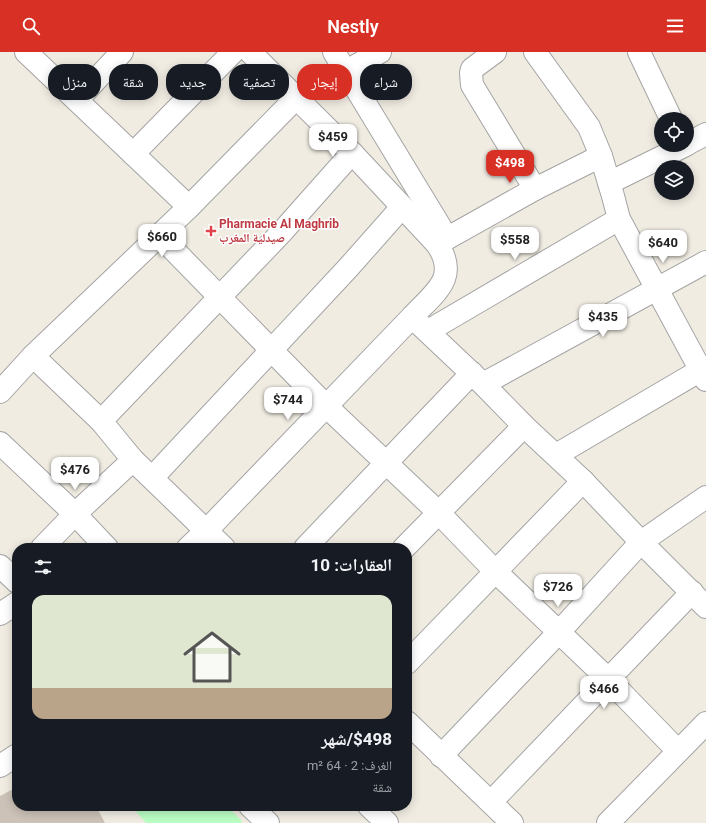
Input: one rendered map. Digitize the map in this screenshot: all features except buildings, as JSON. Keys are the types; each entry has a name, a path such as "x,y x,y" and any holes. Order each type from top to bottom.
{"street":[{"path":"26,52 48,73"},
{"path":"101,74 122,52"},
{"path":"133,154 233,52"},
{"path":"250,52 352,153 402,207 442,241"},
{"path":"334,52 341,64"},
{"path":"352,68 380,52"},
{"path":"495,52 472,69 472,85 535,189"},
{"path":"535,52 589,127 610,183 619,219 704,372 556,456"},
{"path":"639,52 669,112"},
{"path":"193,543 412,317 444,281 447,270 442,252 442,241 352,84"},
{"path":"0,392 33,356 160,236 296,98"},
{"path":"77,100 189,207"},
{"path":"694,140 706,134"},
{"path":"610,183 671,152"},
{"path":"100,421 281,233 352,153"},
{"path":"442,241 535,189 601,156"},
{"path":"152,478 348,268 402,207"},
{"path":"428,331 619,219"},
{"path":"160,236 326,406 438,512 496,571 609,680 678,751"},
{"path":"310,543 386,464 478,379 657,289 706,262"},
{"path":"412,317 583,481 699,600 609,680 490,802"},
{"path":"33,356 100,421 132,460 219,543"},
{"path":"409,543 524,426"},
{"path":"0,443 75,514 102,543"},
{"path":"47,543 132,460"},
{"path":"412,658 583,481"},
{"path":"441,756 559,632 641,542 706,497"},
{"path":"0,614 12,606"},
{"path":"620,819 678,751 706,723"},
{"path":"412,727 512,823"},
{"path":"0,766 12,758"},
{"path":"374,811 387,823"}],"green space":[{"path":"135,811 232,811 242,821 241,823 146,823"}],"place":[{"name":"Pharmacie Al Maghrib صيدلية المغرب","path":"211,231"}]}
